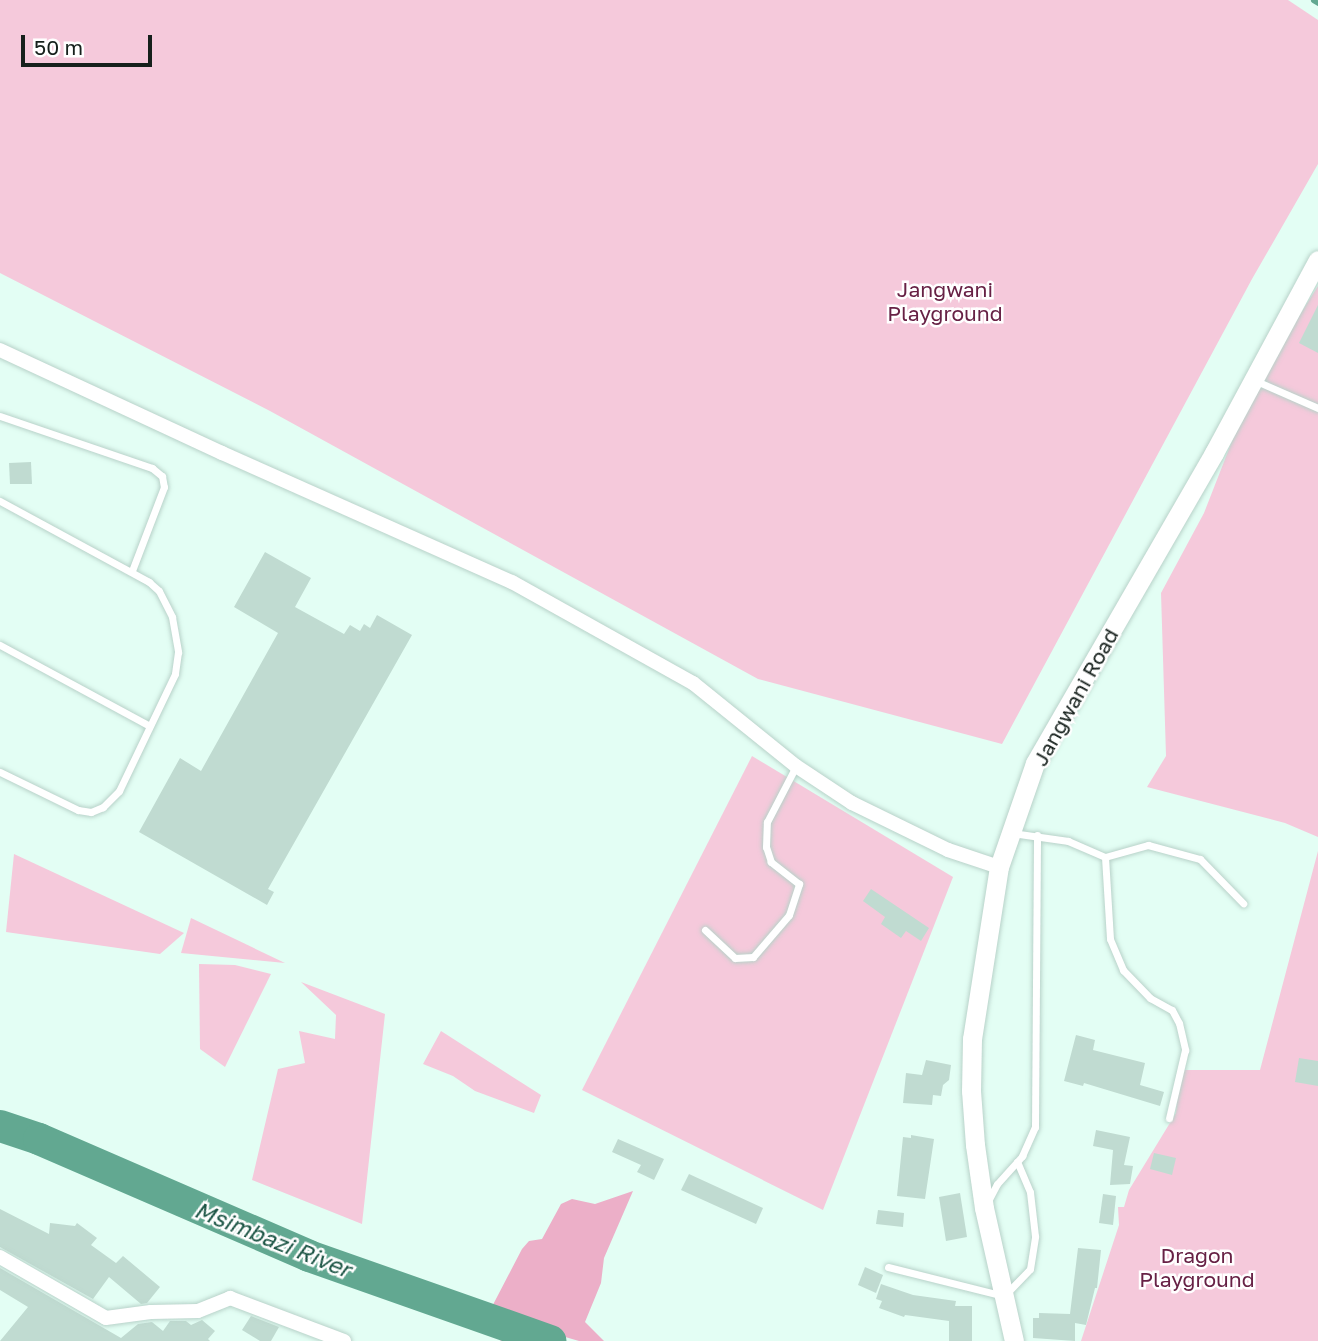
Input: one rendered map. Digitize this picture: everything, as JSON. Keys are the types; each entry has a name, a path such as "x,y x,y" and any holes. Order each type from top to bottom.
{"street":[{"name":"Jangwani Road","path":"1014,1341 984,1208 975,1145 972,1038 999,867 1035,763 1254,379 1318,260"},
{"path":"0,350 222,453 512,582 692,683 796,766 852,803 948,850 999,867"},
{"path":"0,1257 106,1318 151,1312 198,1311 230,1298 344,1341"}],"lane":[{"path":"1254,379 1318,408"},
{"path":"0,416 152,468 162,476 164,487 132,571"},
{"path":"0,501 132,571 159,591 176,631 175,674 119,791 103,807 92,812 78,810 0,772"},
{"path":"0,645 150,726"},
{"path":"705,930 735,958 753,957 789,915 799,884 771,862 766,847 767,822 796,766"},
{"path":"1011,833 1068,841 1105,857 1147,845 1200,859 1243,903"},
{"path":"984,1208 997,1184 1017,1162 1035,1127 1037,835"},
{"path":"1105,857 1110,939 1123,970 1150,998 1172,1010 1180,1023 1185,1050 1170,1118"},
{"path":"888,1267 1004,1296 1030,1269 1035,1236 1030,1192 1017,1162"}],"green space":[{"name":"Jangwani Playground","path":"0,0 1288,0 1318,20 1318,164 1252,279 1002,744 758,679 270,411 0,273"},
{"path":"1318,286 1318,837 1285,823 1147,787 1166,756 1161,593 1204,513 1252,390"},
{"path":"752,756 953,877 823,1210 582,1090"},
{"name":"Dragon Playground","path":"1318,851 1318,1341 1081,1341 1119,1225 1118,1207 1124,1207 1129,1190 1176,1113 1180,1070 1260,1070"},
{"path":"14,854 184,933 160,954 6,932"},
{"path":"191,918 285,963 181,953"},
{"path":"199,964 235,965 271,974 225,1067 200,1049"},
{"path":"301,982 385,1014 362,1224 252,1180 278,1069 305,1063 299,1031 335,1039 336,1015"},
{"path":"441,1031 541,1095 534,1113 475,1091 453,1076 423,1064"}],"shaded area":[{"path":"633,1191 604,1258 601,1283 585,1322 604,1341 579,1341 555,1334 548,1341 501,1341 484,1322 522,1249 529,1241 542,1239 561,1204 572,1199 595,1204"}],"building":[{"path":"1318,305 1318,353 1299,343"},
{"path":"31,462 32,484 10,484 9,463"},
{"path":"265,552 311,578 295,607 344,634 350,625 360,631 364,624 370,628 377,615 412,635 268,889 274,892 267,905 139,832 180,758 201,771 278,633 234,607"},
{"path":"871,889 929,928 921,941 906,931 901,938 881,924 885,917 863,901"},
{"path":"1076,1035 1095,1040 1093,1050 1145,1063 1140,1085 1164,1092 1160,1106 1084,1083 1083,1086 1064,1081"},
{"path":"1299,1058 1318,1061 1318,1086 1295,1082"},
{"path":"926,1060 951,1065 949,1080 943,1085 941,1096 933,1095 932,1105 903,1103 906,1073 922,1075"},
{"path":"1096,1130 1130,1137 1124,1165 1133,1166 1130,1184 1110,1185 1113,1150 1093,1146"},
{"path":"911,1135 934,1139 925,1199 897,1196 903,1137 911,1138"},
{"path":"618,1139 664,1159 654,1180 637,1172 641,1165 612,1152"},
{"path":"1154,1153 1176,1158 1172,1175 1150,1169"},
{"path":"689,1174 763,1208 756,1224 681,1190"},
{"path":"960,1193 967,1237 946,1241 939,1197"},
{"path":"1103,1194 1116,1196 1113,1225 1099,1223"},
{"path":"0,1209 49,1234 50,1223 75,1226 77,1223 97,1238 91,1245 116,1263 123,1256 160,1287 147,1303 141,1304 109,1277 93,1299 0,1247"},
{"path":"878,1210 904,1213 903,1227 876,1224"},
{"path":"1078,1248 1101,1250 1097,1288 1086,1325 1075,1323 1075,1341 1033,1338 1033,1318 1039,1318 1039,1313 1070,1314"},
{"path":"865,1267 883,1275 876,1293 858,1285"},
{"path":"0,1268 121,1338 138,1324 152,1322 163,1331 170,1321 186,1321 191,1325 202,1320 215,1331 208,1339 210,1341 0,1341 28,1307 0,1290"},
{"path":"881,1284 913,1295 956,1301 955,1306 972,1306 972,1341 949,1341 949,1321 904,1317 879,1308 882,1301 876,1299"},
{"path":"251,1316 279,1327 271,1341 260,1341 242,1330"}],"waterway":[{"path":"1313,0 1318,3"},
{"name":"Msimbazi River","path":"0,1126 39,1139 309,1256 551,1341"}]}
